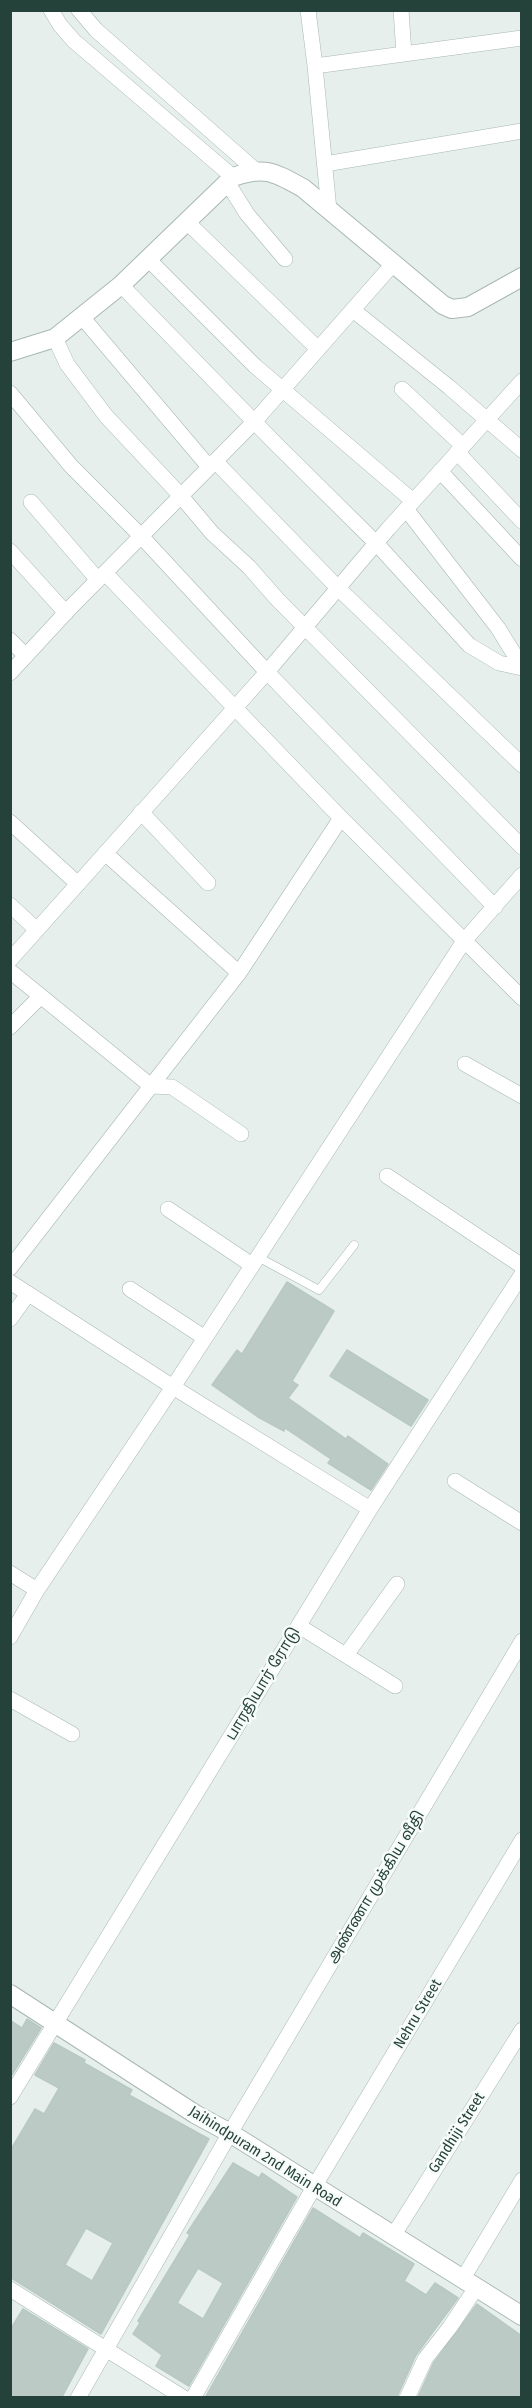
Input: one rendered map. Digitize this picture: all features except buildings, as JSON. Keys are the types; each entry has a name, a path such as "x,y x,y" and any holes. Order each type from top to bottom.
{"street":[{"path":"51,10 74,41 230,180 244,208 285,259"},
{"path":"79,10 96,30 254,169 280,175 303,188 329,210 387,273 452,309 468,306 522,277"},
{"path":"308,10 329,210"},
{"path":"401,10 404,54"},
{"path":"315,66 522,38"},
{"path":"324,164 522,131"},
{"path":"61,351 82,317 121,285 230,180 254,169"},
{"path":"186,222 318,349"},
{"path":"148,259 225,338 409,505 498,628 522,667"},
{"path":"10,673 66,612 254,422 387,273"},
{"path":"121,285 376,543 469,645 499,663 522,667"},
{"path":"353,310 522,450"},
{"path":"82,317 212,464 522,765"},
{"path":"10,352 61,351"},
{"path":"61,351 106,416 181,496 212,533 249,567 304,627 522,847"},
{"path":"10,960 267,672 409,505 522,381"},
{"path":"402,389 460,449 522,521"},
{"path":"10,393 71,466 141,536 267,672 495,907"},
{"path":"440,471 522,559"},
{"path":"31,502 341,818 522,998"},
{"path":"10,551 66,612"},
{"path":"10,640 26,656"},
{"path":"141,812 208,883"},
{"path":"10,1268 239,973 341,818"},
{"path":"10,822 78,884"},
{"path":"105,853 239,973"},
{"path":"10,1637 37,1590 173,1388 464,941 522,875"},
{"path":"10,905 37,930"},
{"path":"10,971 151,1086 172,1087 241,1134"},
{"path":"10,1027 41,996"},
{"path":"465,1064 522,1096"},
{"path":"387,1176 522,1266"},
{"path":"168,1209 255,1261"},
{"name":"பாரதியார் ரோடு","path":"10,2097 370,1509 522,1274"},
{"path":"10,1282 173,1388 370,1509"},
{"path":"130,1289 205,1338"},
{"path":"10,1318 28,1294"},
{"path":"455,1481 522,1524"},
{"path":"10,1573 37,1590"},
{"path":"346,1655 397,1584"},
{"path":"299,1626 395,1686"},
{"name":"அண்ணா முக்கிய வீதி","path":"78,2397 230,2133 522,1641"},
{"path":"10,1699 72,1734"},
{"name":"Nehru Street","path":"193,2397 314,2187 522,1840"},
{"name":"Jaihindpuram 2nd Main Road","path":"10,1994 195,2114 230,2133 522,2316"},
{"name":"Gandhiji Street","path":"393,2236 522,2030"},
{"path":"407,2397 425,2358 469,2284 522,2180"},
{"path":"10,2289 184,2397"}],"lane":[{"path":"255,1261 319,1290 354,1245"}]}
